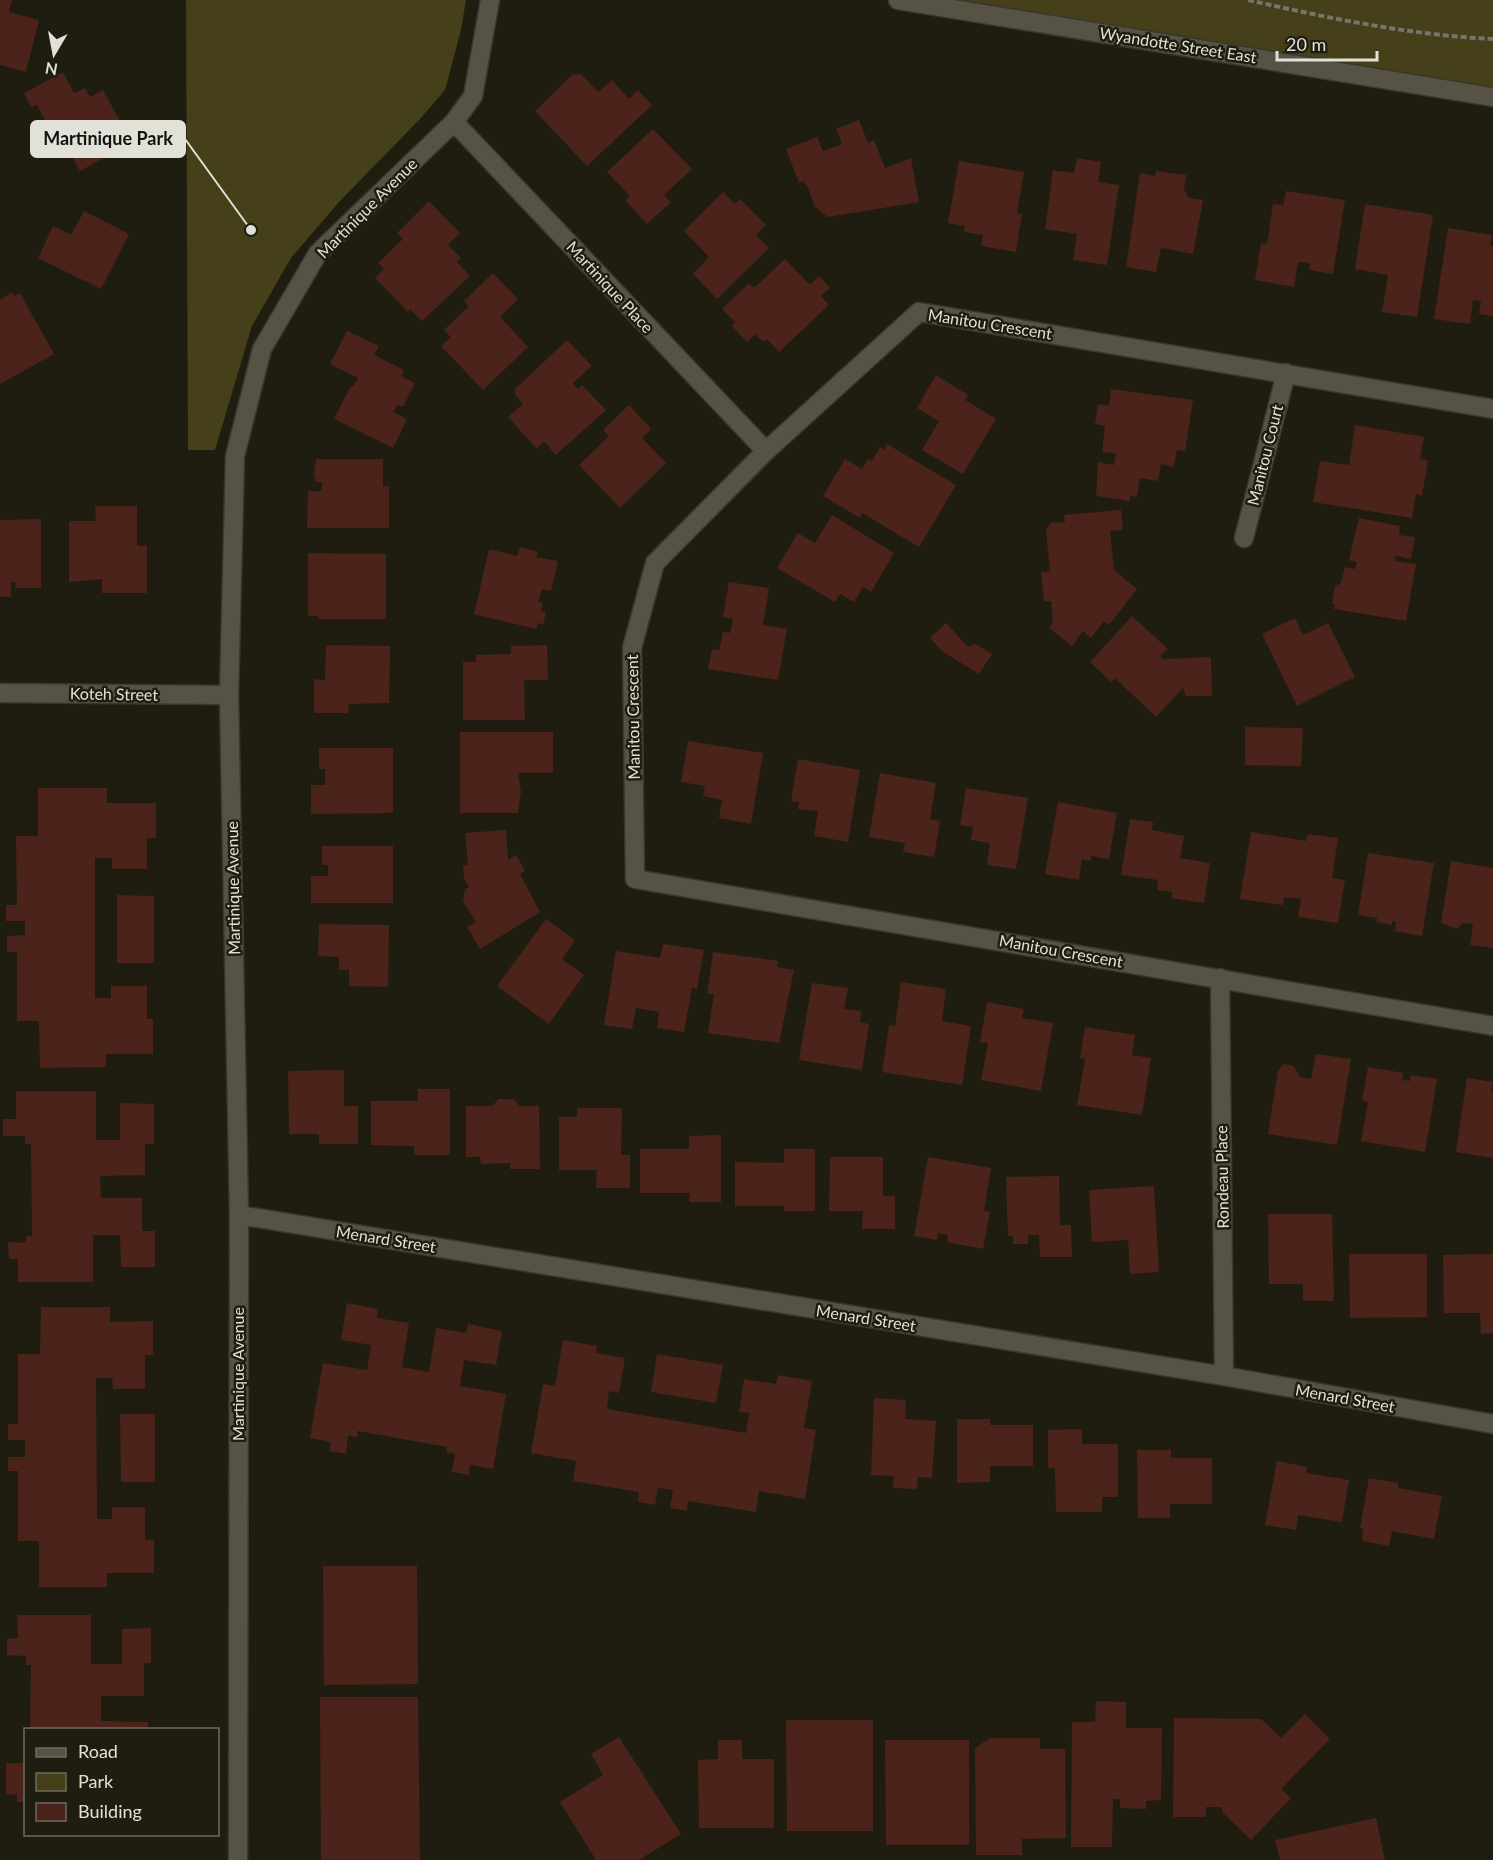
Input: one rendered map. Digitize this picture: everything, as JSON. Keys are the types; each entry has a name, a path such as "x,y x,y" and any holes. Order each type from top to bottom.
{"street":[{"name":"Martinique Avenue","path":"238,1860 239,1215 229,695 235,456 262,349 318,253 454,123 473,96 490,0"},
{"name":"Wyandotte Street East","path":"898,0 1493,97"},
{"name":"Martinique Place","path":"454,123 766,451"},
{"name":"Manitou Crescent","path":"1493,409 919,312 766,451 655,563 632,648 635,879 1493,1026"},
{"name":"Manitou Court","path":"1244,538 1286,373"},
{"name":"Koteh Street","path":"0,693 229,695"},
{"name":"Rondeau Place","path":"1220,978 1224,1376"},
{"name":"Menard Street","path":"239,1215 1224,1376 1493,1424"}],"path":[{"path":"1248,0 1338,20 1465,38 1493,39"}],"green space":[{"path":"186,0 466,0 461,30 445,90 339,202 291,258 252,326 215,450 188,450"},
{"path":"898,0 1493,0 1493,97"}],"building":[{"path":"0,0 12,0 9,12 39,20 26,72 0,65"},
{"path":"63,72 74,93 85,88 90,97 103,90 132,143 80,171 70,153 64,156 37,105 31,107 24,93"},
{"path":"581,74 598,92 612,80 629,99 638,90 652,105 587,166 535,111 572,75"},
{"path":"859,120 868,143 874,140 885,168 911,158 919,202 828,217 815,207 803,181 799,183 786,149 817,137 823,151 842,144 836,129"},
{"path":"653,129 692,169 664,195 671,202 647,224 625,200 630,196 607,172"},
{"path":"1077,158 1101,162 1098,182 1119,185 1107,265 1073,260 1077,234 1045,229 1053,170 1074,173"},
{"path":"959,161 1024,172 1017,213 1022,214 1016,252 981,246 983,235 964,232 965,226 948,223"},
{"path":"1156,171 1186,175 1184,190 1189,198 1203,200 1193,254 1161,248 1156,272 1126,267 1140,173 1155,176"},
{"path":"1286,191 1345,200 1333,274 1309,270 1310,263 1298,262 1294,287 1255,280 1261,243 1267,244 1273,204 1283,205"},
{"path":"723,192 735,204 740,199 766,225 756,235 769,248 717,299 693,274 709,257 684,231"},
{"path":"429,201 460,233 448,245 461,258 457,262 470,276 422,321 410,309 408,312 375,278 384,269 378,263 403,239 397,233"},
{"path":"1365,204 1433,215 1417,317 1382,312 1388,275 1355,269"},
{"path":"84,211 129,234 101,289 38,258 53,226 71,235"},
{"path":"1448,228 1492,235 1490,246 1493,246 1493,316 1479,314 1481,301 1473,300 1470,324 1434,319"},
{"path":"785,259 810,285 819,276 830,288 821,296 829,305 779,352 767,339 763,342 755,334 747,342 731,325 735,322 722,309 749,283 754,288"},
{"path":"493,273 518,299 500,317 528,347 483,390 441,346 451,337 444,330 469,306 464,301"},
{"path":"12,292 14,296 20,293 54,354 0,384 0,300"},
{"path":"347,331 379,346 374,355 404,370 401,376 415,383 403,407 397,405 393,412 407,419 393,448 334,419 351,386 353,387 358,378 330,364"},
{"path":"567,340 592,366 573,383 578,389 582,385 606,410 556,455 544,441 537,449 508,417 523,404 515,394 515,389"},
{"path":"936,375 968,395 965,400 996,419 963,474 922,450 939,421 917,408"},
{"path":"1111,389 1193,400 1185,451 1177,450 1174,467 1161,464 1158,481 1140,478 1137,497 1130,496 1130,501 1096,496 1098,462 1114,465 1116,453 1102,452 1105,426 1095,424 1098,404 1109,406"},
{"path":"629,405 651,429 642,438 666,463 620,508 579,465 609,436 603,430"},
{"path":"1355,425 1424,437 1420,459 1428,460 1422,496 1416,494 1412,518 1313,502 1320,461 1349,465"},
{"path":"887,444 956,485 919,547 862,513 860,518 823,496 845,459 862,469 868,459 872,461 880,447 884,450"},
{"path":"316,459 383,459 383,486 389,486 389,528 307,528 308,491 322,491 322,482 316,482 314,475"},
{"path":"95,506 137,506 137,546 147,546 147,593 102,593 102,579 69,582 69,521 96,521"},
{"path":"1121,510 1123,530 1110,531 1114,570 1137,589 1109,625 1104,621 1091,638 1083,631 1072,646 1049,628 1053,622 1051,601 1044,601 1041,572 1050,572 1046,530 1051,523 1065,522 1064,515"},
{"path":"832,515 894,553 871,592 863,587 854,602 840,594 835,602 777,568 798,533 815,543"},
{"path":"1359,518 1400,526 1399,535 1415,537 1411,559 1396,556 1395,561 1416,564 1406,621 1334,609 1335,604 1332,604 1335,586 1341,583 1345,567 1355,569 1357,562 1349,560"},
{"path":"41,519 41,588 15,588 16,582 11,582 11,597 0,597 0,520"},
{"path":"520,547 538,552 536,557 558,561 551,591 542,589 538,602 543,603 541,611 546,612 543,625 538,623 536,629 474,614 489,549 517,556"},
{"path":"308,553 386,554 386,619 318,619 318,616 308,616"},
{"path":"729,582 769,588 763,625 787,629 778,680 708,669 712,649 719,650 723,632 730,633 733,619 723,617"},
{"path":"1132,616 1168,649 1160,656 1163,659 1211,657 1212,696 1186,696 1183,688 1156,717 1115,678 1111,682 1090,662"},
{"path":"1295,618 1303,635 1328,623 1355,677 1297,706 1262,634"},
{"path":"946,623 968,647 975,644 992,654 979,674 942,651 930,638"},
{"path":"326,645 390,646 389,703 349,704 348,713 314,713 314,679 325,680"},
{"path":"547,645 548,680 524,680 525,720 463,720 463,662 476,662 476,655 511,654 511,646"},
{"path":"1245,727 1303,728 1301,766 1245,765"},
{"path":"460,732 553,732 553,773 518,773 521,792 518,813 460,813"},
{"path":"688,741 763,753 751,824 719,818 722,800 703,796 705,786 681,782"},
{"path":"319,748 393,748 393,813 311,814 311,785 325,785 325,769 319,769"},
{"path":"798,759 860,770 848,842 814,836 818,811 798,809 799,802 791,801"},
{"path":"880,773 936,783 930,819 940,821 934,857 903,852 905,843 869,837"},
{"path":"38,788 107,788 107,803 156,803 156,838 147,838 147,869 112,869 112,858 95,858 95,998 111,998 111,986 147,986 147,1019 153,1019 153,1054 106,1054 106,1067 40,1068 39,1021 17,1021 17,952 7,952 7,936 25,935 25,921 6,921 6,905 17,905 16,836 38,836"},
{"path":"966,788 1028,798 1016,869 987,865 990,843 971,840 973,827 960,825"},
{"path":"1058,802 1117,813 1109,859 1091,856 1091,861 1082,859 1079,880 1045,874"},
{"path":"1130,819 1153,822 1152,830 1184,836 1180,858 1210,863 1204,903 1171,898 1172,892 1157,890 1158,880 1121,875"},
{"path":"506,830 508,860 516,855 525,871 520,874 540,912 480,949 467,927 476,922 463,901 465,890 469,887 464,878 463,866 468,865 465,833"},
{"path":"1251,832 1306,841 1308,834 1338,838 1332,878 1345,880 1338,923 1298,917 1301,899 1284,897 1283,905 1240,899"},
{"path":"322,846 393,846 393,903 311,903 311,876 328,876 328,865 322,865"},
{"path":"1368,853 1434,863 1422,936 1395,931 1396,922 1392,921 1392,925 1377,922 1377,918 1358,915"},
{"path":"1451,861 1493,868 1493,948 1470,945 1473,924 1463,923 1457,929 1441,923"},
{"path":"117,895 154,896 154,963 117,963"},
{"path":"546,919 575,940 562,959 584,975 549,1024 497,986"},
{"path":"319,924 389,925 388,987 349,986 349,970 339,970 339,957 318,956"},
{"path":"663,944 704,950 697,989 692,988 684,1032 657,1028 659,1012 636,1008 632,1029 604,1025 616,951 660,958"},
{"path":"713,952 778,961 777,967 794,970 779,1043 708,1033 714,994 707,994"},
{"path":"901,982 946,989 942,1021 971,1026 962,1085 882,1072 889,1025 895,1026"},
{"path":"812,983 848,988 844,1009 861,1011 860,1022 869,1024 862,1070 799,1060"},
{"path":"987,1002 1024,1009 1022,1018 1053,1023 1041,1091 981,1080 988,1043 980,1042"},
{"path":"1085,1027 1135,1035 1132,1055 1151,1058 1142,1115 1077,1105 1085,1059 1080,1058"},
{"path":"1316,1054 1351,1059 1337,1145 1268,1134 1278,1070 1284,1064 1294,1066 1300,1077 1311,1079"},
{"path":"1368,1067 1403,1073 1402,1080 1410,1081 1411,1075 1437,1079 1425,1152 1361,1141 1368,1102 1362,1101"},
{"path":"344,1070 344,1106 358,1106 358,1144 319,1144 319,1134 289,1134 288,1071"},
{"path":"1467,1078 1493,1082 1491,1092 1493,1092 1493,1158 1456,1152"},
{"path":"418,1089 450,1089 450,1155 414,1155 414,1146 371,1145 371,1101 418,1101"},
{"path":"16,1091 96,1091 96,1140 120,1140 120,1103 154,1104 154,1144 145,1144 145,1175 100,1176 101,1198 142,1198 142,1231 155,1231 155,1267 121,1267 120,1235 93,1235 93,1282 18,1282 18,1259 9,1259 8,1242 26,1243 26,1236 32,1236 31,1144 25,1144 25,1136 3,1136 3,1119 16,1119"},
{"path":"499,1099 513,1099 520,1106 539,1106 540,1169 510,1169 510,1163 481,1164 480,1157 466,1157 466,1106 492,1106"},
{"path":"577,1108 622,1108 621,1155 630,1155 630,1188 596,1188 597,1170 559,1170 559,1117 577,1117"},
{"path":"721,1135 721,1202 689,1202 690,1193 640,1193 640,1149 689,1149 689,1136"},
{"path":"784,1149 815,1149 815,1211 784,1211 784,1206 735,1206 735,1162 784,1163"},
{"path":"830,1157 883,1157 883,1196 895,1196 895,1229 862,1229 863,1211 829,1211"},
{"path":"928,1157 991,1168 984,1211 990,1212 983,1249 947,1242 948,1235 938,1233 937,1240 914,1236"},
{"path":"1059,1176 1060,1225 1071,1225 1072,1257 1040,1257 1039,1235 1028,1235 1028,1244 1013,1244 1013,1236 1008,1236 1006,1177"},
{"path":"1154,1186 1159,1272 1130,1274 1128,1240 1092,1242 1089,1190"},
{"path":"1268,1214 1332,1214 1334,1301 1303,1301 1303,1284 1269,1284"},
{"path":"1349,1254 1427,1254 1427,1317 1350,1318"},
{"path":"1493,1254 1493,1333 1481,1334 1480,1313 1444,1313 1443,1255"},
{"path":"347,1303 378,1309 377,1318 409,1323 402,1367 429,1372 436,1328 466,1333 468,1324 502,1331 496,1365 464,1360 460,1386 506,1394 493,1469 470,1465 469,1475 452,1472 455,1454 446,1452 447,1447 358,1431 357,1437 348,1436 346,1454 329,1451 331,1442 310,1438 323,1363 367,1370 371,1345 341,1340"},
{"path":"41,1307 110,1307 110,1322 153,1321 153,1355 145,1355 145,1389 113,1389 112,1378 96,1378 97,1519 112,1519 112,1507 145,1507 145,1540 154,1540 154,1573 107,1573 107,1587 39,1587 39,1541 18,1541 18,1471 8,1471 8,1457 25,1457 25,1440 8,1440 8,1424 18,1424 18,1354 40,1354"},
{"path":"563,1340 597,1346 596,1353 625,1358 619,1393 609,1391 607,1409 746,1433 749,1413 739,1412 744,1379 776,1384 778,1375 812,1381 804,1428 816,1430 805,1499 759,1491 756,1512 688,1501 687,1511 670,1508 673,1490 658,1488 655,1505 638,1502 639,1492 573,1481 576,1461 531,1453 543,1384 555,1386"},
{"path":"657,1354 723,1365 716,1403 651,1392"},
{"path":"874,1398 906,1400 905,1419 936,1421 932,1478 918,1477 917,1489 893,1488 894,1476 871,1475"},
{"path":"120,1414 155,1414 155,1482 121,1482"},
{"path":"957,1419 990,1419 990,1425 1033,1425 1033,1466 990,1466 990,1482 957,1483"},
{"path":"1082,1429 1082,1444 1118,1444 1118,1497 1102,1497 1102,1512 1056,1512 1055,1468 1048,1468 1048,1430"},
{"path":"1137,1450 1171,1450 1171,1458 1212,1458 1212,1504 1170,1504 1170,1518 1138,1518"},
{"path":"1277,1461 1307,1467 1306,1473 1349,1480 1342,1522 1298,1515 1296,1530 1265,1525"},
{"path":"1369,1478 1398,1483 1398,1488 1442,1496 1434,1539 1392,1531 1389,1546 1362,1541 1363,1528 1360,1528"},
{"path":"323,1566 417,1566 418,1684 324,1685"},
{"path":"17,1615 91,1615 91,1664 122,1664 122,1629 151,1628 151,1663 144,1663 144,1696 101,1696 101,1721 148,1722 148,1728 30,1728 31,1665 26,1665 26,1656 7,1655 7,1639 18,1638"},
{"path":"320,1697 418,1697 420,1860 321,1860"},
{"path":"1096,1701 1126,1702 1126,1728 1162,1728 1161,1800 1146,1801 1146,1809 1120,1808 1120,1799 1113,1799 1112,1847 1071,1847 1072,1722 1095,1722"},
{"path":"1305,1714 1330,1739 1281,1789 1291,1798 1251,1840 1222,1812 1222,1807 1206,1807 1206,1817 1173,1817 1174,1718 1261,1719 1281,1738"},
{"path":"786,1720 873,1720 873,1831 787,1831"},
{"path":"619,1737 681,1834 639,1860 596,1860 560,1802 603,1775 591,1754"},
{"path":"990,1738 1040,1738 1040,1749 1065,1749 1066,1838 1022,1839 1022,1855 976,1855 975,1748"},
{"path":"718,1740 742,1740 742,1759 774,1759 774,1828 699,1828 698,1760 718,1759"},
{"path":"885,1740 969,1740 969,1845 886,1845"},
{"path":"6,1763 24,1763 24,1802 17,1802 17,1794 6,1795"},
{"path":"1376,1818 1385,1860 1280,1860 1275,1840"}],"place":[{"name":"Martinique Park","path":"251,230"}]}
